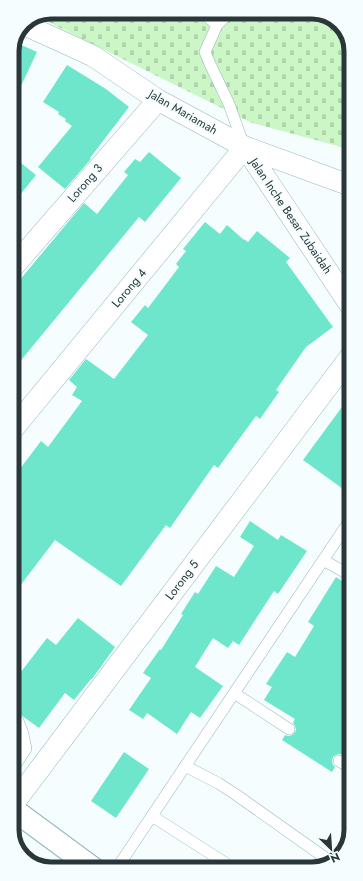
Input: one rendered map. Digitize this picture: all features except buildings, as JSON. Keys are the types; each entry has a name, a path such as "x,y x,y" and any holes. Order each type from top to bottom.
{"main road":[{"path":"19,814 85,862"}],"street":[{"name":"Jalan Mariamah","path":"30,27 93,56 158,100 245,147 344,183"},
{"name":"Lorong 3","path":"19,260 158,100"},
{"name":"Jalan Inche Besar Zubaidah","path":"245,147 344,296"},
{"name":"Lorong 4","path":"19,422 245,147"},
{"name":"Lorong 5","path":"19,796 344,365"}],"lane":[{"path":"210,19 217,25"},
{"path":"223,19 217,25 205,52 229,104 245,147"},
{"path":"121,862 344,529"},
{"path":"323,560 344,572"},
{"path":"234,693 289,728"},
{"path":"19,724 26,749 19,760"},
{"path":"339,761 344,764"},
{"path":"185,766 234,794 326,859"},
{"path":"152,816 223,862"}],"green space":[{"path":"314,19 326,22 336,30 339,33 344,47 344,148 252,123 44,20"}]}
